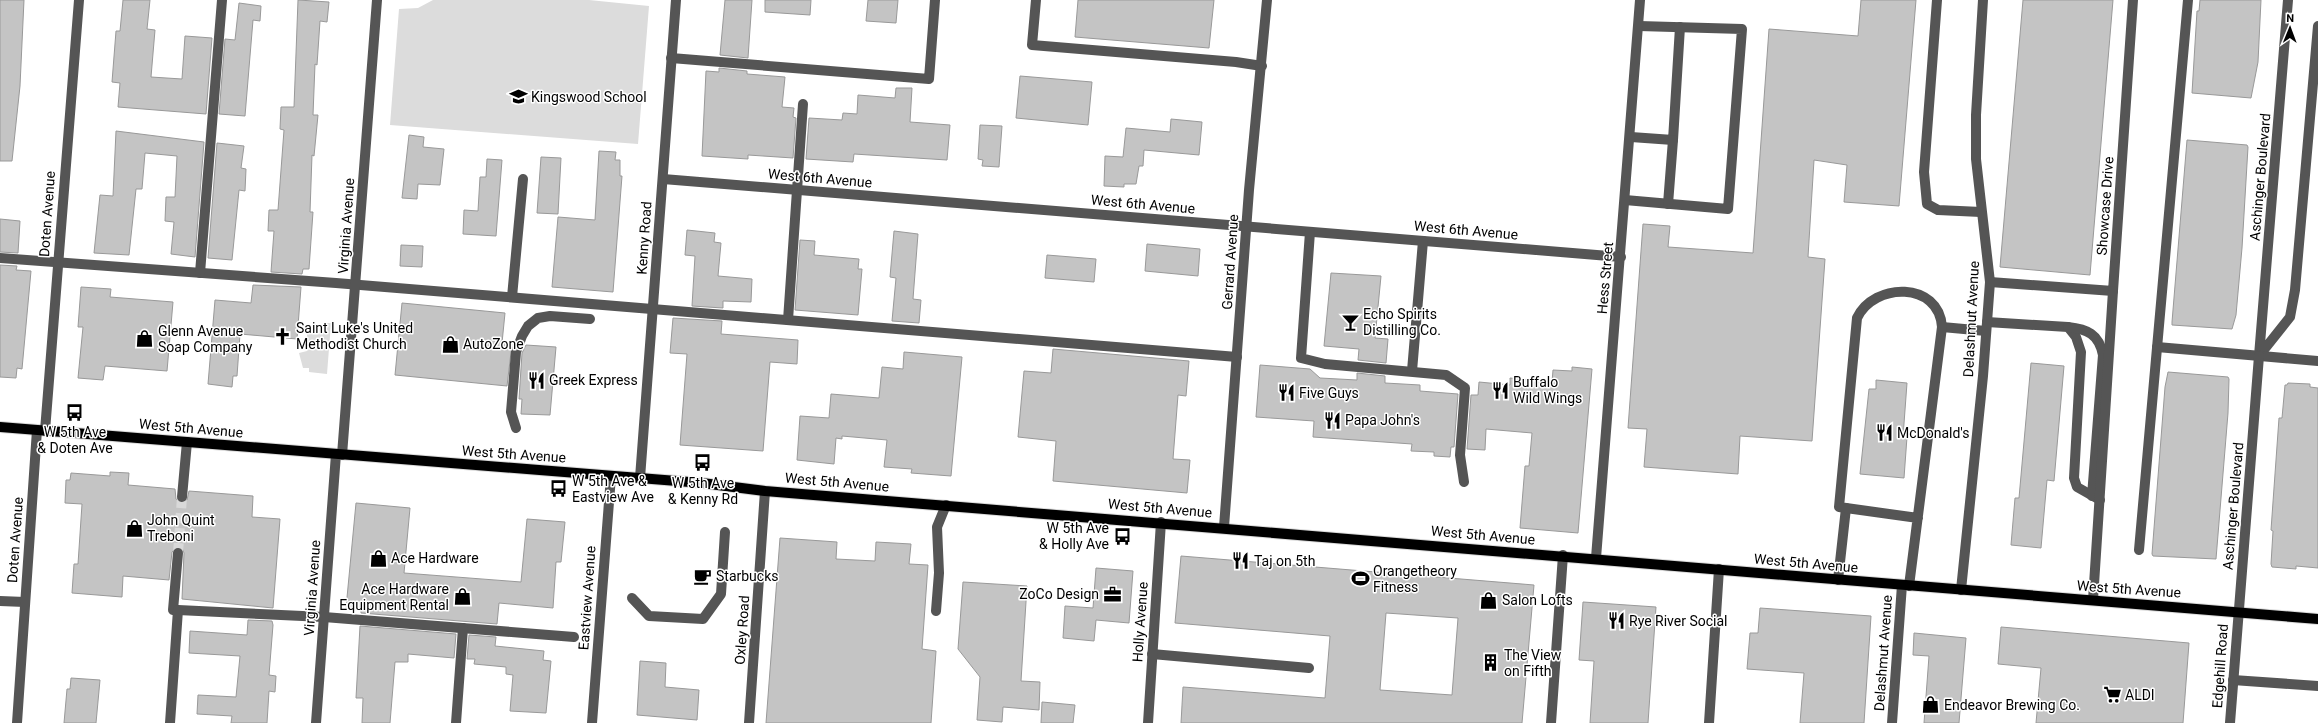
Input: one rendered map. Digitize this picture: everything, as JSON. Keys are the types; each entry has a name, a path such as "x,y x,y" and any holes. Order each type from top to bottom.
{"main road":[{"name":"West 5th Avenue","path":"0,427 640,478 765,490 1563,555 1838,580 2318,619"}],"street":[{"name":"Doten Avenue","path":"17,723 25,602 58,263 79,0"},
{"path":"200,273 222,0"},
{"name":"Virginia Avenue","path":"316,723 324,617 355,284 377,0"},
{"name":"Kenny Road","path":"640,478 676,0"},
{"path":"671,58 929,79 935,0"},
{"path":"1036,0 1032,45 1236,62 1262,66"},
{"name":"Gerrard Avenue","path":"1224,527 1247,226 1267,0"},
{"name":"Hess Street","path":"1596,558 1626,200 1640,0"},
{"path":"1937,0 1924,172 1927,204 1938,210 1982,212"},
{"name":"Delashmut Avenue","path":"1962,590 1990,282 1976,159 1976,115 1983,0"},
{"name":"Showcase Drive","path":"2096,498 2113,290 2133,0"},
{"path":"2139,550 2188,0"},
{"name":"Aschinger Boulevard","path":"2238,612 2288,0"},
{"path":"1626,200 1728,209 1742,29 1639,26"},
{"path":"2259,356 2290,317 2295,290 2314,124 2318,26"},
{"path":"1668,204 1680,27"},
{"path":"788,320 803,104"},
{"path":"1631,136 1673,140"},
{"path":"512,297 523,179"},
{"name":"West 6th Avenue","path":"663,179 1621,257"},
{"path":"1310,232 1301,358 1325,364 1446,375 1465,388 1460,455 1464,482"},
{"path":"1412,371 1423,241"},
{"path":"0,258 355,284 1237,357"},
{"path":"1990,282 2113,290"},
{"path":"1918,518 1839,507 1854,332 1857,318 1865,306 1882,296 1900,291 1915,292 1927,300 1940,315 1942,327 2068,327 2083,329 2094,335 2101,345 2103,355 2092,600"},
{"path":"516,428 511,412 516,352 522,336 528,326 538,318 550,316 590,319"},
{"name":"Delashmut Avenue","path":"1892,723 1906,585 1918,518 1942,327"},
{"path":"2068,327 2076,337 2081,352 2074,478 2077,487 2096,498"},
{"path":"2157,347 2318,361"},
{"path":"182,497 187,442"},
{"name":"Eastview Avenue","path":"592,723 611,476"},
{"name":"Oxley Road","path":"749,723 765,490"},
{"path":"936,611 939,573 937,527 946,505"},
{"path":"1838,580 1846,508"},
{"name":"Holly Avenue","path":"1148,723 1161,522"},
{"path":"632,598 649,616 702,619 721,594 725,532"},
{"path":"173,610 178,553"},
{"path":"1551,723 1563,555"},
{"path":"1709,723 1719,569"},
{"path":"0,601 25,602"},
{"path":"170,723 178,610 324,617 574,637"},
{"name":"Edgehill Road","path":"2230,723 2238,612"},
{"path":"456,723 463,628"},
{"path":"1152,654 1309,668"},
{"path":"2233,680 2318,686"}],"shaded area":[{"name":"Kingswood School","path":"433,0 589,0 649,6 638,144 390,125 399,9 418,8"},
{"path":"324,323 331,323 327,374 309,372 309,368 303,368 299,353 307,351 307,332 315,331 323,327"}],"building":[{"path":"0,0 24,0 20,86 12,161 0,161"},
{"path":"123,0 150,0 147,29 155,30 151,77 182,79 185,36 212,38 206,114 118,107 120,83 112,82 116,31 120,31"},
{"path":"298,0 329,2 327,22 320,21 317,65 315,64 313,115 318,115 314,156 312,155 310,212 313,212 309,269 303,269 302,274 271,272 274,231 268,231 269,210 278,210 284,130 280,129 281,107 294,107"},
{"path":"725,0 752,0 748,58 720,55"},
{"path":"765,0 811,0 810,15 765,12"},
{"path":"868,0 898,0 896,23 866,21"},
{"path":"1078,0 1214,0 1209,48 1075,37"},
{"path":"1861,0 1916,0 1899,206 1844,202 1847,165 1814,160 1808,257 1825,259 1812,441 1740,436 1738,474 1644,467 1647,429 1628,428 1643,224 1670,226 1668,247 1753,253 1769,29 1858,36"},
{"path":"2023,0 2113,0 2090,275 2000,267"},
{"path":"2200,0 2261,0 2258,62 2251,98 2192,93 2197,11 2199,11"},
{"path":"239,3 261,6 260,21 253,20 245,116 219,114 225,39 235,40"},
{"path":"719,68 747,71 747,74 785,77 782,107 794,108 793,117 796,118 793,158 748,155 748,159 702,156 706,71 719,72"},
{"path":"1020,76 1092,82 1088,125 1016,118"},
{"path":"896,88 912,88 910,122 950,125 947,160 854,154 853,162 806,159 809,118 842,120 843,113 857,114 858,95 895,98"},
{"path":"1171,119 1202,122 1199,155 1144,150 1143,166 1139,166 1136,184 1124,184 1124,187 1104,186 1105,156 1123,157 1126,128 1170,132"},
{"path":"980,125 1002,126 999,167 982,166 983,160 978,159"},
{"path":"116,131 204,142 195,257 171,254 174,222 165,221 166,197 175,197 177,156 145,153 142,189 136,189 129,255 94,253 100,195 113,196"},
{"path":"409,135 424,137 423,147 444,149 440,185 418,184 417,199 402,198"},
{"path":"2187,140 2247,145 2248,147 2242,248 2236,315 2232,329 2172,325"},
{"path":"217,143 244,146 241,168 246,169 245,191 239,190 232,260 208,258"},
{"path":"599,151 616,152 615,160 620,160 620,176 622,176 613,292 552,287 558,217 595,220"},
{"path":"541,157 561,158 558,214 537,213"},
{"path":"487,159 502,160 496,236 463,234 464,210 478,211 480,177 486,177"},
{"path":"0,219 20,221 18,253 0,252"},
{"path":"687,230 715,233 714,242 721,243 718,276 752,279 751,302 723,301 723,308 692,306 695,256 685,255"},
{"path":"894,231 918,234 913,299 921,300 919,323 892,321 896,278 890,277"},
{"path":"800,240 815,241 814,255 859,259 858,269 862,269 858,315 795,310"},
{"path":"1147,244 1200,249 1198,276 1145,271"},
{"path":"401,245 423,246 422,267 400,266"},
{"path":"1047,255 1096,259 1094,282 1045,278"},
{"path":"0,265 17,266 16,270 31,271 22,369 17,368 16,378 0,377"},
{"path":"1331,273 1381,276 1375,338 1388,339 1386,363 1358,360 1359,349 1324,346"},
{"name":"Saint Luke's United Methodist Church","path":"253,285 301,287 297,339 240,334 237,376 233,376 232,387 208,384 215,300 251,303"},
{"path":"81,287 111,289 110,297 173,302 167,371 105,366 103,380 78,378 83,327 78,327"},
{"name":"AutoZone","path":"402,303 505,313 502,343 512,344 507,386 395,375"},
{"path":"673,318 722,321 721,334 798,340 797,364 770,362 763,451 680,445 687,354 670,353"},
{"name":"Greek Express","path":"526,345 556,347 550,415 521,414 522,399 519,399 522,353"},
{"path":"1053,349 1189,361 1186,396 1178,395 1173,459 1190,460 1187,493 1053,481 1056,441 1018,437 1024,371 1051,373"},
{"path":"904,352 962,357 951,476 911,473 912,469 884,467 887,440 842,436 842,439 836,438 834,464 797,460 800,416 829,418 831,394 879,398 882,367 903,369"},
{"path":"2031,363 2064,366 2054,481 2047,480 2041,548 2011,545 2015,498 2019,498"},
{"path":"1260,365 1310,369 1320,378 1357,380 1357,373 1385,376 1385,383 1420,385 1420,391 1458,394 1454,447 1451,447 1450,457 1434,456 1434,452 1411,451 1412,444 1313,437 1314,421 1256,417"},
{"path":"1572,367 1592,369 1578,533 1520,528 1525,466 1529,466 1532,433 1486,429 1485,450 1467,449 1471,395 1478,395 1479,382 1510,385 1510,378 1552,382 1553,370 1572,371"},
{"path":"2168,372 2228,377 2229,379 2228,413 2216,559 2153,556 2152,554 2165,387"},
{"name":"McDonald's","path":"1876,380 1907,383 1903,437 1907,437 1904,478 1860,474 1869,389 1876,389"},
{"path":"2288,383 2310,384 2310,387 2318,388 2318,568 2296,566 2296,569 2272,567 2271,564 2273,531 2271,530 2279,418 2282,418 2285,385"},
{"path":"110,472 129,473 128,485 175,489 176,499 181,503 187,500 189,491 253,496 252,517 280,519 273,608 182,599 184,553 182,548 178,547 172,552 169,580 123,576 122,597 72,593 74,564 78,564 82,504 65,503 66,480 70,480 71,473 110,476"},
{"path":"356,503 410,508 404,573 521,582 527,519 565,522 561,562 556,562 553,608 499,603 497,624 361,613 361,610 346,608"},
{"path":"780,538 837,542 836,559 875,561 876,542 911,544 909,564 928,565 922,649 936,651 931,723 766,723"},
{"name":"The View on Fifth","path":"1181,556 1534,585 1522,723 1181,723 1183,687 1325,698 1330,636 1175,623","holes":["1386,613 1458,618 1452,695 1380,690"]},
{"path":"1096,568 1133,571 1129,623 1096,620 1094,641 1063,638 1065,606 1093,608"},
{"path":"963,582 1027,586 1021,681 1040,682 1039,710 1003,707 1002,722 977,720 980,677 958,649"},
{"path":"1583,602 1656,607 1648,723 1590,723 1594,661 1579,660"},
{"path":"1760,608 1871,616 1864,723 1800,723 1804,673 1747,669 1750,633 1758,633"},
{"path":"248,620 272,621 273,625 269,675 276,676 275,692 269,691 267,723 231,723 232,716 197,714 198,695 236,697 240,656 189,653 190,631 247,635"},
{"path":"360,626 456,634 454,658 408,654 408,662 395,662 390,723 362,723 363,698 356,698"},
{"name":"ALDI","path":"2001,627 2189,643 2183,723 2036,723 2041,668 1998,664"},
{"path":"1914,633 1966,638 1959,723 1924,723 1929,656 1913,655"},
{"path":"469,635 496,637 495,646 544,651 543,660 551,661 546,713 510,711 513,675 506,674 506,667 474,664 475,659 467,659"},
{"path":"640,661 666,663 665,687 699,690 697,720 637,715"},
{"path":"71,678 100,680 96,723 64,723 67,689 70,689"},
{"path":"1042,702 1075,705 1073,723 1041,723"}],"tunnel":[{"path":"178,553 182,497"}],"place":[{"name":"Kingswood School","path":"518,97"},
{"name":"Echo Spirits Distilling Co.","path":"1350,322"},
{"name":"Saint Luke's United Methodist Church","path":"283,336"},
{"name":"Glenn Avenue Soap Company","path":"145,339"},
{"name":"AutoZone","path":"450,344"},
{"name":"Greek Express","path":"536,380"},
{"name":"Buffalo Wild Wings","path":"1500,390"},
{"name":"Five Guys","path":"1286,393"},
{"name":"W 5th Ave & Doten Ave","path":"75,412"},
{"name":"Papa John's","path":"1332,420"},
{"name":"McDonald's","path":"1884,433"},
{"name":"W 5th Ave & Kenny Rd","path":"703,463"},
{"name":"W 5th Ave & Eastview Ave","path":"559,489"},
{"name":"John Quint Treboni","path":"134,528"},
{"name":"W 5th Ave & Holly Ave","path":"1122,536"},
{"name":"Ace Hardware","path":"378,558"},
{"name":"Taj on 5th","path":"1241,561"},
{"name":"Starbucks","path":"703,576"},
{"name":"Orangetheory Fitness","path":"1360,579"},
{"name":"ZoCo Design","path":"1112,594"},
{"name":"Ace Hardware Equipment Rental","path":"462,597"},
{"name":"Salon Lofts","path":"1489,600"},
{"name":"Rye River Social","path":"1616,621"},
{"name":"The View on Fifth","path":"1491,663"},
{"name":"ALDI","path":"2112,695"},
{"name":"Endeavor Brewing Co.","path":"1931,705"}]}
